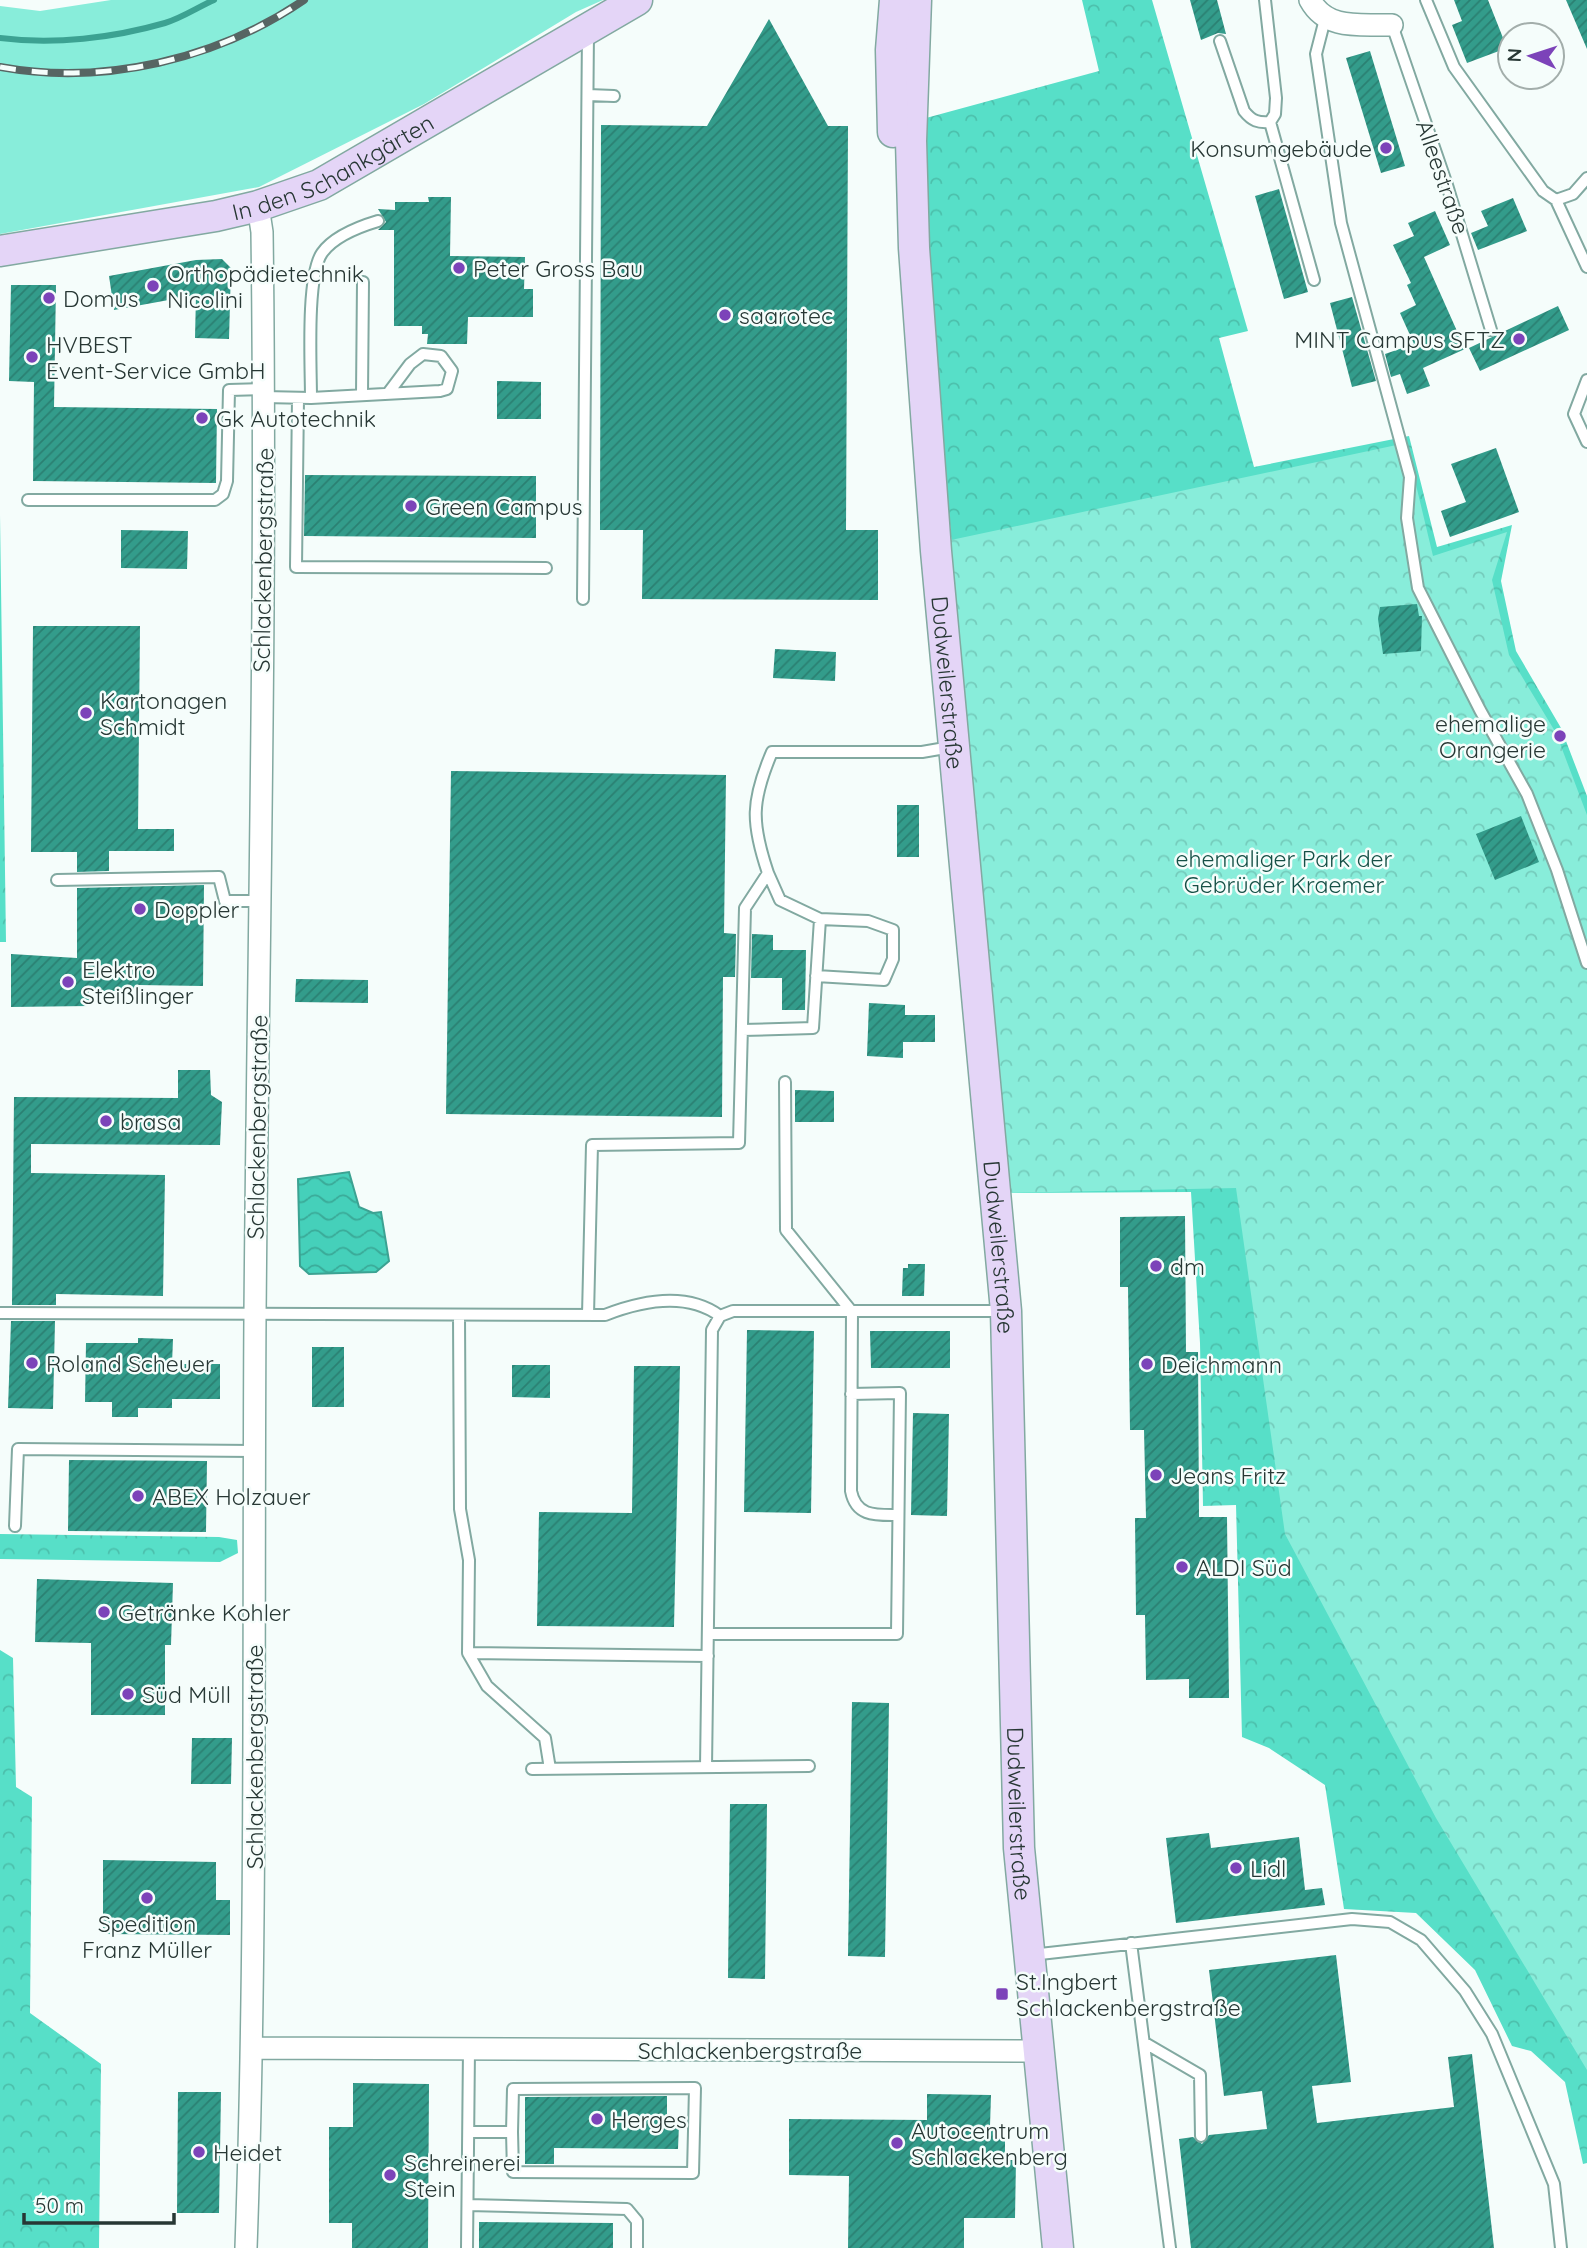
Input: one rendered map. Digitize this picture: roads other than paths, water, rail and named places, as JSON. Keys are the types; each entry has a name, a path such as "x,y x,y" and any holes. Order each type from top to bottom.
{"main road":[{"name":"In den Schankgärten","path":"0,251 258,206 319,185 637,0"},
{"name":"Dudweilerstraße","path":"901,2 902,116 905,142 912,157 914,248 936,551 1006,1311 1016,1740 1028,1956 1058,2248"},
{"name":"Dudweilerstraße","path":"901,2 891,50 892,128 914,248"}],"street":[{"path":"1310,0 1325,19 1339,24 1392,25"},
{"name":"Schlackenbergstraße","path":"246,2248 253,2048 254,1451 264,393 262,232 258,206"},
{"name":"Schlackenbergstraße","path":"253,2048 1037,2051"}],"lane":[{"path":"1265,0 1276,98 1275,114 1270,122 1314,280"},
{"path":"1426,0 1454,67 1543,191 1556,200 1587,267"},
{"path":"1325,19 1315,54 1341,223 1410,477 1407,518 1418,588 1480,710 1527,794 1557,870 1587,963"},
{"name":"Alleestraße","path":"1392,25 1455,211 1491,330"},
{"path":"583,599 588,27"},
{"path":"1220,41 1244,111 1250,119 1260,123 1270,122"},
{"path":"588,95 614,96"},
{"path":"1556,200 1573,194 1587,178"},
{"path":"310,398 313,281 317,261 331,243 378,221"},
{"path":"362,394 363,282"},
{"path":"28,500 215,500 223,494 227,481 229,390 310,398 447,389 452,371 441,356 423,354 410,364 389,392"},
{"path":"1587,380 1574,414 1587,442"},
{"path":"298,398 296,567 546,568"},
{"path":"816,976 884,980 892,959 893,930 868,922 820,919 780,900 755,835 757,787 772,752 922,752 955,746"},
{"path":"588,1315 592,1144 739,1143 745,908 768,873"},
{"path":"57,880 219,877 225,901 259,901"},
{"path":"742,1030 813,1028 820,919"},
{"path":"785,1082 786,1230 852,1312 853,1504 862,1512 873,1515 898,1515"},
{"path":"0,1312 605,1315 634,1304 693,1302 706,1306 720,1316"},
{"path":"706,1767 712,1330 720,1316 733,1311 1006,1311"},
{"path":"459,1315 460,1509 469,1560 468,1653 487,1686 545,1738 550,1769"},
{"path":"708,1634 897,1634 900,1394 851,1394"},
{"path":"15,1526 18,1449 254,1451"},
{"path":"468,1653 708,1656"},
{"path":"532,1769 809,1766"},
{"path":"1028,1956 1352,1919 1391,1922 1421,1940 1465,1991 1492,2034 1554,2184 1562,2248"},
{"path":"1131,1943 1170,2248"},
{"path":"1144,2043 1200,2075 1201,2136"},
{"path":"467,2248 469,2049"},
{"path":"695,2088 693,2173 513,2172 512,2132 513,2089 695,2088"},
{"path":"469,2132 512,2132"},
{"path":"468,2204 627,2209 637,2221 637,2248"}],"water":[{"path":"349,1172 359,1207 373,1213 381,1212 389,1261 376,1272 309,1274 300,1266 298,1179"}],"waterway":[{"path":"0,38 41,41 125,33 171,21 214,0"}],"railway":[{"path":"0,67 79,73 159,63 235,38 271,21 304,0"}],"place":[{"name":"Konsumgebäude","path":"1386,148"},
{"name":"Peter Gross Bau","path":"459,268"},
{"name":"Orthopädietechnik Nicolini","path":"153,286"},
{"name":"Domus","path":"49,298"},
{"name":"saarotec","path":"725,315"},
{"name":"MINT Campus SFTZ","path":"1519,339"},
{"name":"HVBEST Event-Service GmbH","path":"32,357"},
{"name":"Gk Autotechnik","path":"202,418"},
{"name":"Green Campus","path":"411,506"},
{"name":"Kartonagen Schmidt","path":"86,713"},
{"name":"ehemalige Orangerie","path":"1560,736"},
{"name":"Doppler","path":"140,909"},
{"name":"Elektro Steißlinger","path":"68,982"},
{"name":"brasa","path":"106,1121"},
{"name":"dm","path":"1156,1266"},
{"name":"Roland Scheuer","path":"32,1363"},
{"name":"Deichmann","path":"1147,1364"},
{"name":"Jeans Fritz","path":"1156,1475"},
{"name":"ABEX Holzauer","path":"138,1496"},
{"name":"ALDI Süd","path":"1182,1567"},
{"name":"Getränke Kohler","path":"104,1612"},
{"name":"Süd Müll","path":"128,1694"},
{"name":"Lidl","path":"1236,1868"},
{"name":"Spedition Franz Müller","path":"147,1898"},
{"name":"St.Ingbert Schlackenbergstraße","path":"1002,1994"},
{"name":"Herges","path":"597,2119"},
{"name":"Autocentrum Schlackenberg","path":"897,2143"},
{"name":"Heidet","path":"199,2152"},
{"name":"Schreinerei Stein","path":"390,2175"}],"park label":[{"name":"ehemaliger Park der Gebrüder Kraemer","path":"1284,871"}]}
